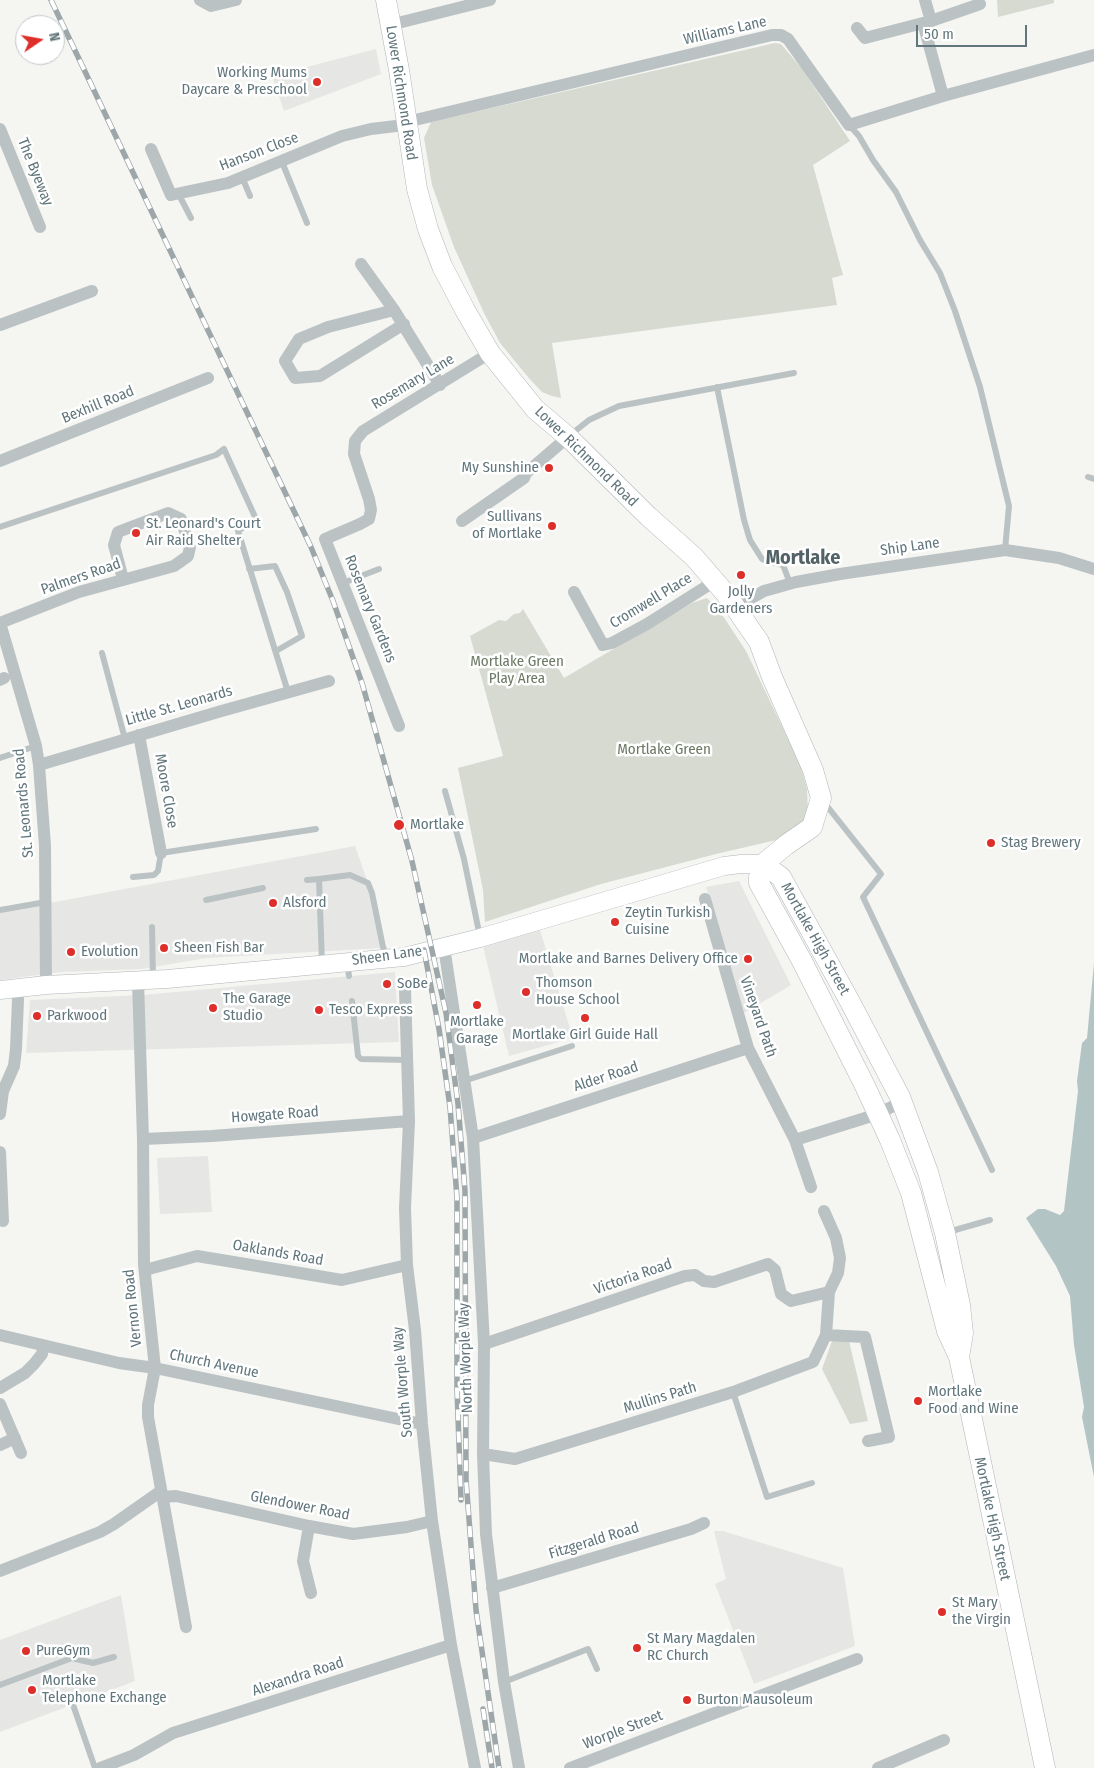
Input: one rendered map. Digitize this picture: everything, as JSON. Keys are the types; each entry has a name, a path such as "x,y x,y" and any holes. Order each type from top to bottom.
{"main road":[{"name":"Lower Richmond Road","path":"386,0 417,189 428,229 442,266 490,353 536,409 568,437 642,511 694,557 736,607 759,642 772,677 813,770 821,798"},
{"path":"763,864 812,827 821,798"},
{"name":"Sheen Lane","path":"8,989 46,985 146,981 322,964 348,969 388,958 480,938 724,866 763,864"},
{"name":"Mortlake High Street","path":"959,1357 964,1332 945,1233 928,1172 901,1102 849,1000 781,878 763,864 759,883 802,960 878,1114 911,1193 947,1331 959,1357 1045,1768"}],"street":[{"path":"200,0 211,6 236,0"},
{"path":"390,25 490,0"},
{"path":"925,0 927,22 943,96"},
{"path":"857,28 865,38 927,22 980,4"},
{"name":"Williams Lane","path":"406,123 772,35 781,35 788,40 849,125"},
{"path":"849,125 943,96 1094,55"},
{"name":"Hanson Close","path":"178,193 228,183 342,136 406,123"},
{"name":"The Byeway","path":"0,129 40,227"},
{"path":"150,149 171,195 178,193"},
{"path":"360,264 404,324 440,385"},
{"path":"0,325 92,291"},
{"path":"394,310 328,327 299,340 285,361 295,378 320,376 404,324"},
{"name":"Rosemary Lane","path":"360,524 369,519 371,510 354,454 354,440 363,431 490,353"},
{"name":"Bexhill Road","path":"0,461 208,378"},
{"path":"462,521 524,478 526,472 568,437"},
{"name":"Palmers Road","path":"0,623 79,592 174,566 188,556 190,547 182,519 168,513 118,532 114,545 124,579"},
{"name":"Rosemary Gardens","path":"360,524 325,539 399,726"},
{"name":"Ship Lane","path":"736,607 764,591 789,584 840,574 1005,550 1059,558 1094,569"},
{"name":"Cromwell Place","path":"574,592 603,645 612,643 647,624 714,581"},
{"name":"St. Leonards Road","path":"0,623 36,746 39,765 46,846 46,985"},
{"name":"Little St. Leonards","path":"39,765 329,681"},
{"name":"Moore Close","path":"139,735 161,853"},
{"name":"Vineyard Path","path":"705,899 748,1048 795,1140 811,1186"},
{"name":"North Worple Way","path":"444,947 473,1138 484,1344 483,1454 486,1534 504,1682 519,1768"},
{"name":"Vernon Road","path":"146,981 143,1139 145,1270 155,1368 148,1405 148,1417 186,1627"},
{"path":"0,1114 2,1091 14,1066 16,1049 18,999 8,989"},
{"name":"South Worple Way","path":"405,990 409,1122 406,1208 407,1265 415,1330 432,1522 451,1645 475,1768"},
{"name":"Alder Road","path":"473,1138 748,1048"},
{"path":"795,1140 878,1114 901,1102"},
{"name":"Howgate Road","path":"143,1139 409,1122"},
{"path":"0,1152 3,1221"},
{"path":"824,1211 836,1238 840,1258 838,1273 829,1292 826,1335 865,1337 889,1437 868,1441"},
{"name":"Oaklands Road","path":"145,1270 198,1256 342,1280 407,1265"},
{"name":"Victoria Road","path":"484,1344 685,1276 695,1275 704,1281 714,1282 768,1264 775,1270 781,1294 791,1301 829,1292"},
{"name":"Church Avenue","path":"0,1335 119,1363 155,1368 422,1424"},
{"name":"Mullins Path","path":"483,1454 515,1459 733,1392 813,1362 826,1335"},
{"path":"0,1388 25,1373 42,1354 43,1346"},
{"path":"0,1404 21,1454"},
{"path":"0,1445 15,1438"},
{"path":"0,1571 100,1532 162,1494"},
{"name":"Glendower Road","path":"162,1494 353,1534 432,1522"},
{"name":"Fitzgerald Road","path":"492,1588 704,1524"},
{"path":"310,1526 303,1561 311,1593"},
{"name":"Alexandra Road","path":"100,1768 134,1755 172,1733 451,1645"},
{"name":"Worple Street","path":"570,1768 857,1659"},
{"path":"878,1768 944,1740"}],"lane":[{"path":"849,125 859,136 872,160 896,192 920,240 940,273 952,303 980,387 1009,506 1005,550"},
{"path":"282,162 307,223"},
{"path":"242,177 250,196"},
{"path":"178,193 191,218"},
{"path":"568,437 589,420 619,406 794,373"},
{"path":"717,387 744,520 750,540 762,559 783,566 789,584"},
{"path":"0,527 216,455 224,450 256,519 238,531 288,692"},
{"path":"249,569 275,566 287,592 302,636 276,651"},
{"path":"343,583 380,569"},
{"path":"102,653 125,739"},
{"path":"0,758 36,746"},
{"path":"445,791 464,859 480,938"},
{"path":"821,798 881,874 862,897 992,1170"},
{"path":"133,877 154,874 158,870 161,853 316,829"},
{"path":"306,880 350,875 368,883 372,893 383,947 388,958"},
{"path":"319,879 322,964"},
{"path":"206,900 264,888"},
{"path":"0,910 46,902"},
{"path":"146,981 152,926"},
{"path":"352,1001 358,1056 362,1059 407,1060"},
{"path":"464,1081 572,1046"},
{"path":"945,1233 990,1220"},
{"path":"733,1392 767,1497 812,1483"},
{"path":"504,1682 588,1649 597,1669"},
{"path":"0,1685 72,1658 93,1663 114,1657"},
{"path":"71,1699 95,1768"}],"shaded area":[{"name":"Working Mums Daycare & Preschool","path":"376,49 381,74 284,111 272,76"},
{"path":"355,846 368,883 382,948 206,958 142,969 61,972 0,980 0,907 55,902"},
{"name":"Mortlake and Barnes Delivery Office","path":"739,881 791,985 744,1013 706,887"},
{"name":"Thomson House School","path":"540,930 573,1038 509,1056 483,946"},
{"path":"1094,963 1094,1477 1082,1417 1084,1407 1074,1345 1070,1296 1056,1266 1026,1218 1038,1209 1045,1209 1060,1215 1064,1211 1078,1091 1077,1081 1082,1043 1087,1038"},
{"path":"395,972 399,1042 26,1053 30,1000 143,995"},
{"path":"208,1156 212,1212 160,1214 157,1158"},
{"path":"714,1531 723,1531 843,1568 855,1646 754,1684 715,1584 726,1579"},
{"path":"121,1595 135,1681 0,1732 0,1640"}],"green space":[{"path":"997,0 1054,0 1054,3 998,17"},
{"path":"775,43 781,44 803,70 850,141 813,165 843,275 832,278 837,305 552,343 561,398 542,392 500,343 454,247 432,185 424,138 431,122"},
{"name":"Mortlake Green","path":"707,598 721,613 746,651 800,764 807,789 808,814 802,828 785,838 601,884 485,922 483,890 458,768 503,756 470,636 499,620 506,621 514,614 520,613 523,609 564,678 692,603"},
{"path":"832,1341 849,1341 868,1421 850,1424 822,1369"}],"railway":[{"path":"51,0 311,547 333,601 362,683 412,861 446,1013 458,1104 465,1191 466,1480 476,1610 499,1768"},
{"path":"424,950 439,1029 450,1107 457,1198 457,1389 461,1500"},
{"path":"483,1709 492,1768"}],"place":[{"name":"Working Mums Daycare & Preschool","path":"317,82"},
{"name":"My Sunshine","path":"549,468"},
{"name":"Sullivans of Mortlake","path":"552,526"},
{"name":"St. Leonard's Court Air Raid Shelter","path":"136,533"},
{"name":"Jolly Gardeners","path":"741,575"},
{"name":"Mortlake","path":"399,825"},
{"name":"Stag Brewery","path":"991,843"},
{"name":"Alsford","path":"273,903"},
{"name":"Zeytin Turkish Cuisine","path":"615,922"},
{"name":"Sheen Fish Bar","path":"164,948"},
{"name":"Evolution","path":"71,952"},
{"name":"Mortlake and Barnes Delivery Office","path":"748,959"},
{"name":"SoBe","path":"387,984"},
{"name":"Thomson House School","path":"526,992"},
{"name":"Mortlake Garage","path":"477,1005"},
{"name":"The Garage Studio","path":"213,1008"},
{"name":"Tesco Express","path":"319,1010"},
{"name":"Parkwood","path":"37,1016"},
{"name":"Mortlake Girl Guide Hall","path":"585,1018"},
{"name":"Mortlake Food and Wine","path":"918,1401"},
{"name":"St Mary the Virgin","path":"942,1612"},
{"name":"St Mary Magdalen RC Church","path":"637,1648"},
{"name":"PureGym","path":"26,1651"},
{"name":"Mortlake Telephone Exchange","path":"32,1690"},
{"name":"Burton Mausoleum","path":"687,1700"}],"district":[{"name":"Mortlake","path":"803,558"}],"park label":[{"name":"Mortlake Green Play Area","path":"517,670"}]}
